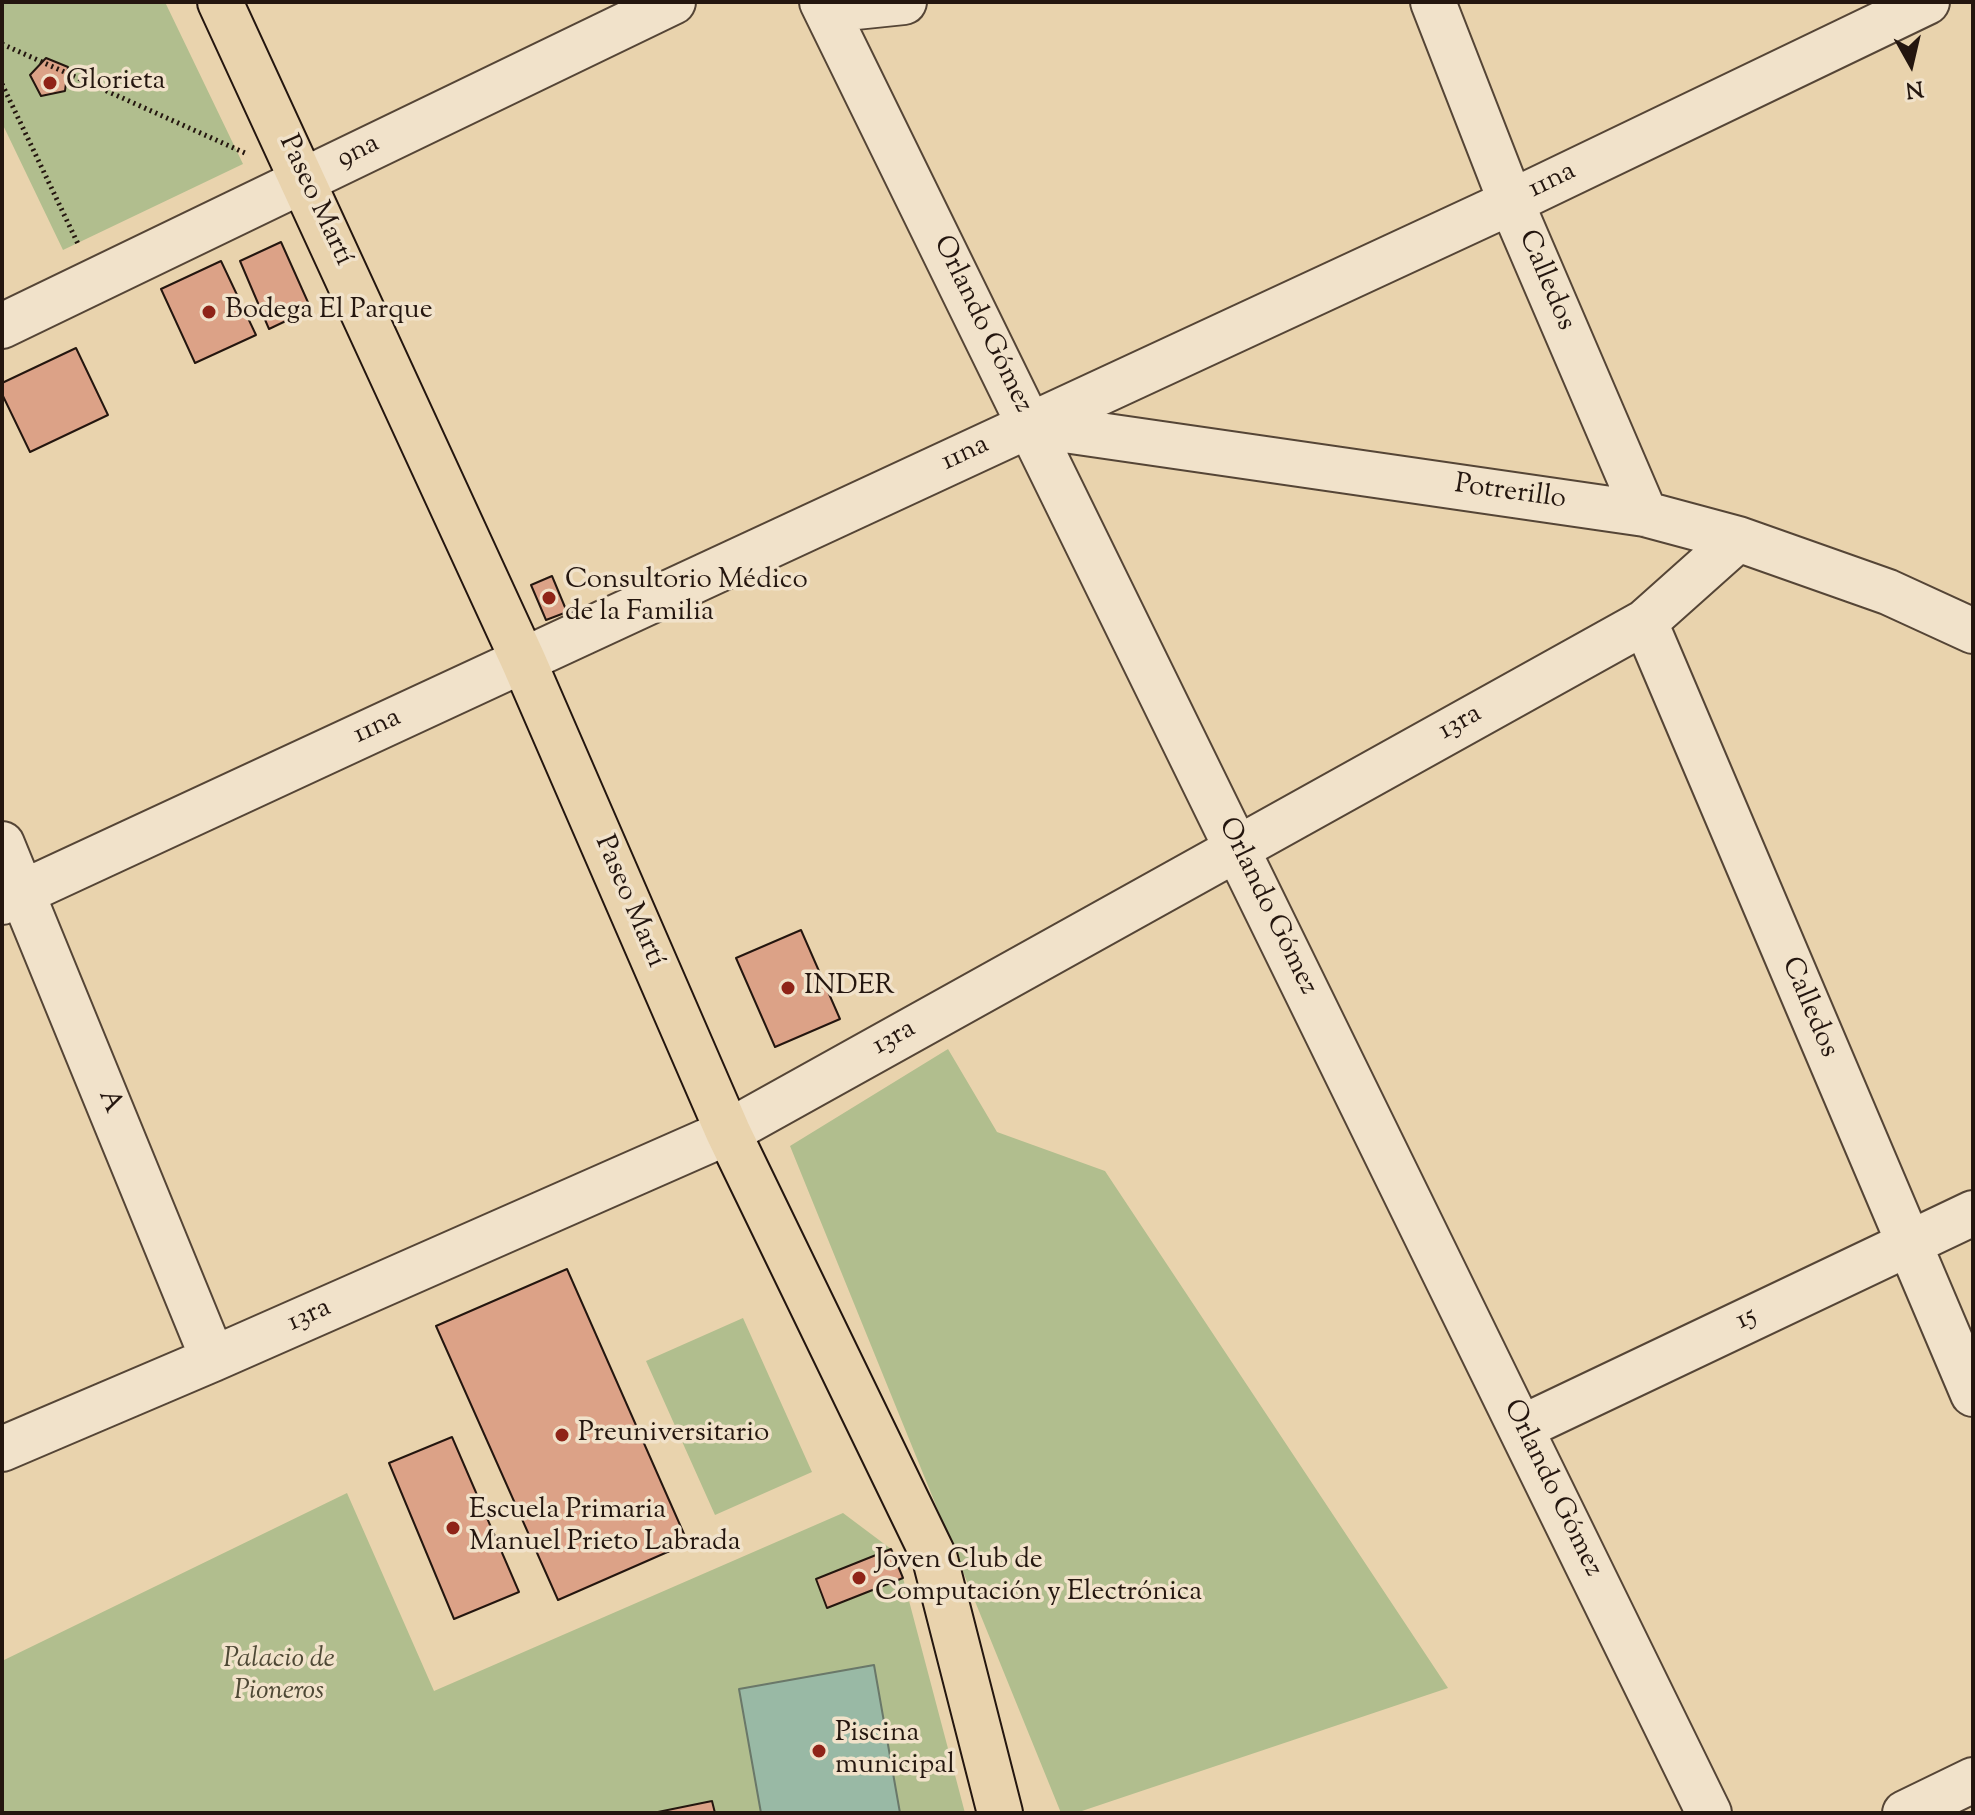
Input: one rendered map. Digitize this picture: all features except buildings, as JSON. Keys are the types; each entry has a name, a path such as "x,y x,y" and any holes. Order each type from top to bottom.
{"main road":[{"name":"Paseo Martí","path":"220,2 305,179 523,660 728,1132 935,1559 1000,1813"}],"street":[{"name":"9na","path":"2,326 673,2"},
{"path":"824,6 904,2"},
{"name":"Calledos","path":"1433,2 1511,202 1645,514"},
{"name":"11na","path":"13,898 1511,202 1927,2"},
{"name":"Orlando Gómez","path":"824,6 1709,1813"},
{"name":"Potrerillo","path":"1030,425 1645,514 1738,539 1888,592 1973,631"},
{"name":"13ra","path":"2,1449 728,1132 1645,622 1738,539"},
{"name":"Calledos","path":"1645,622 1973,1394"},
{"name":"A","path":"2,844 13,898 213,1359"},
{"name":"15","path":"1521,1428 1973,1213"},
{"path":"1905,1813 1973,1780"}],"path":[{"path":"2,44 247,153"},
{"path":"2,84 97,282"}],"green space":[{"path":"2,2 165,2 243,164 63,250 2,123"},
{"path":"948,1049 997,1132 1105,1171 1448,1688 1076,1813 1061,1813 790,1146"},
{"path":"743,1318 812,1472 715,1515 646,1361"},
{"name":"Palacio de Pioneros","path":"347,1493 434,1691 843,1513 891,1549 903,1578 965,1813 2,1813 2,1661"}],"shaded area":[{"name":"Piscina municipal","path":"874,1665 900,1813 761,1813 739,1689"}],"place":[{"name":"Glorieta","path":"50,83"},
{"name":"Bodega El Parque","path":"209,312"},
{"name":"Consultorio Médico de la Familia","path":"549,598"},
{"name":"INDER","path":"788,988"},
{"name":"Preuniversitario","path":"562,1435"},
{"name":"Escuela Primaria Manuel Prieto Labrada","path":"453,1528"},
{"name":"Joven Club de Computación y Electrónica","path":"859,1578"},
{"name":"Piscina municipal","path":"819,1751"}]}
